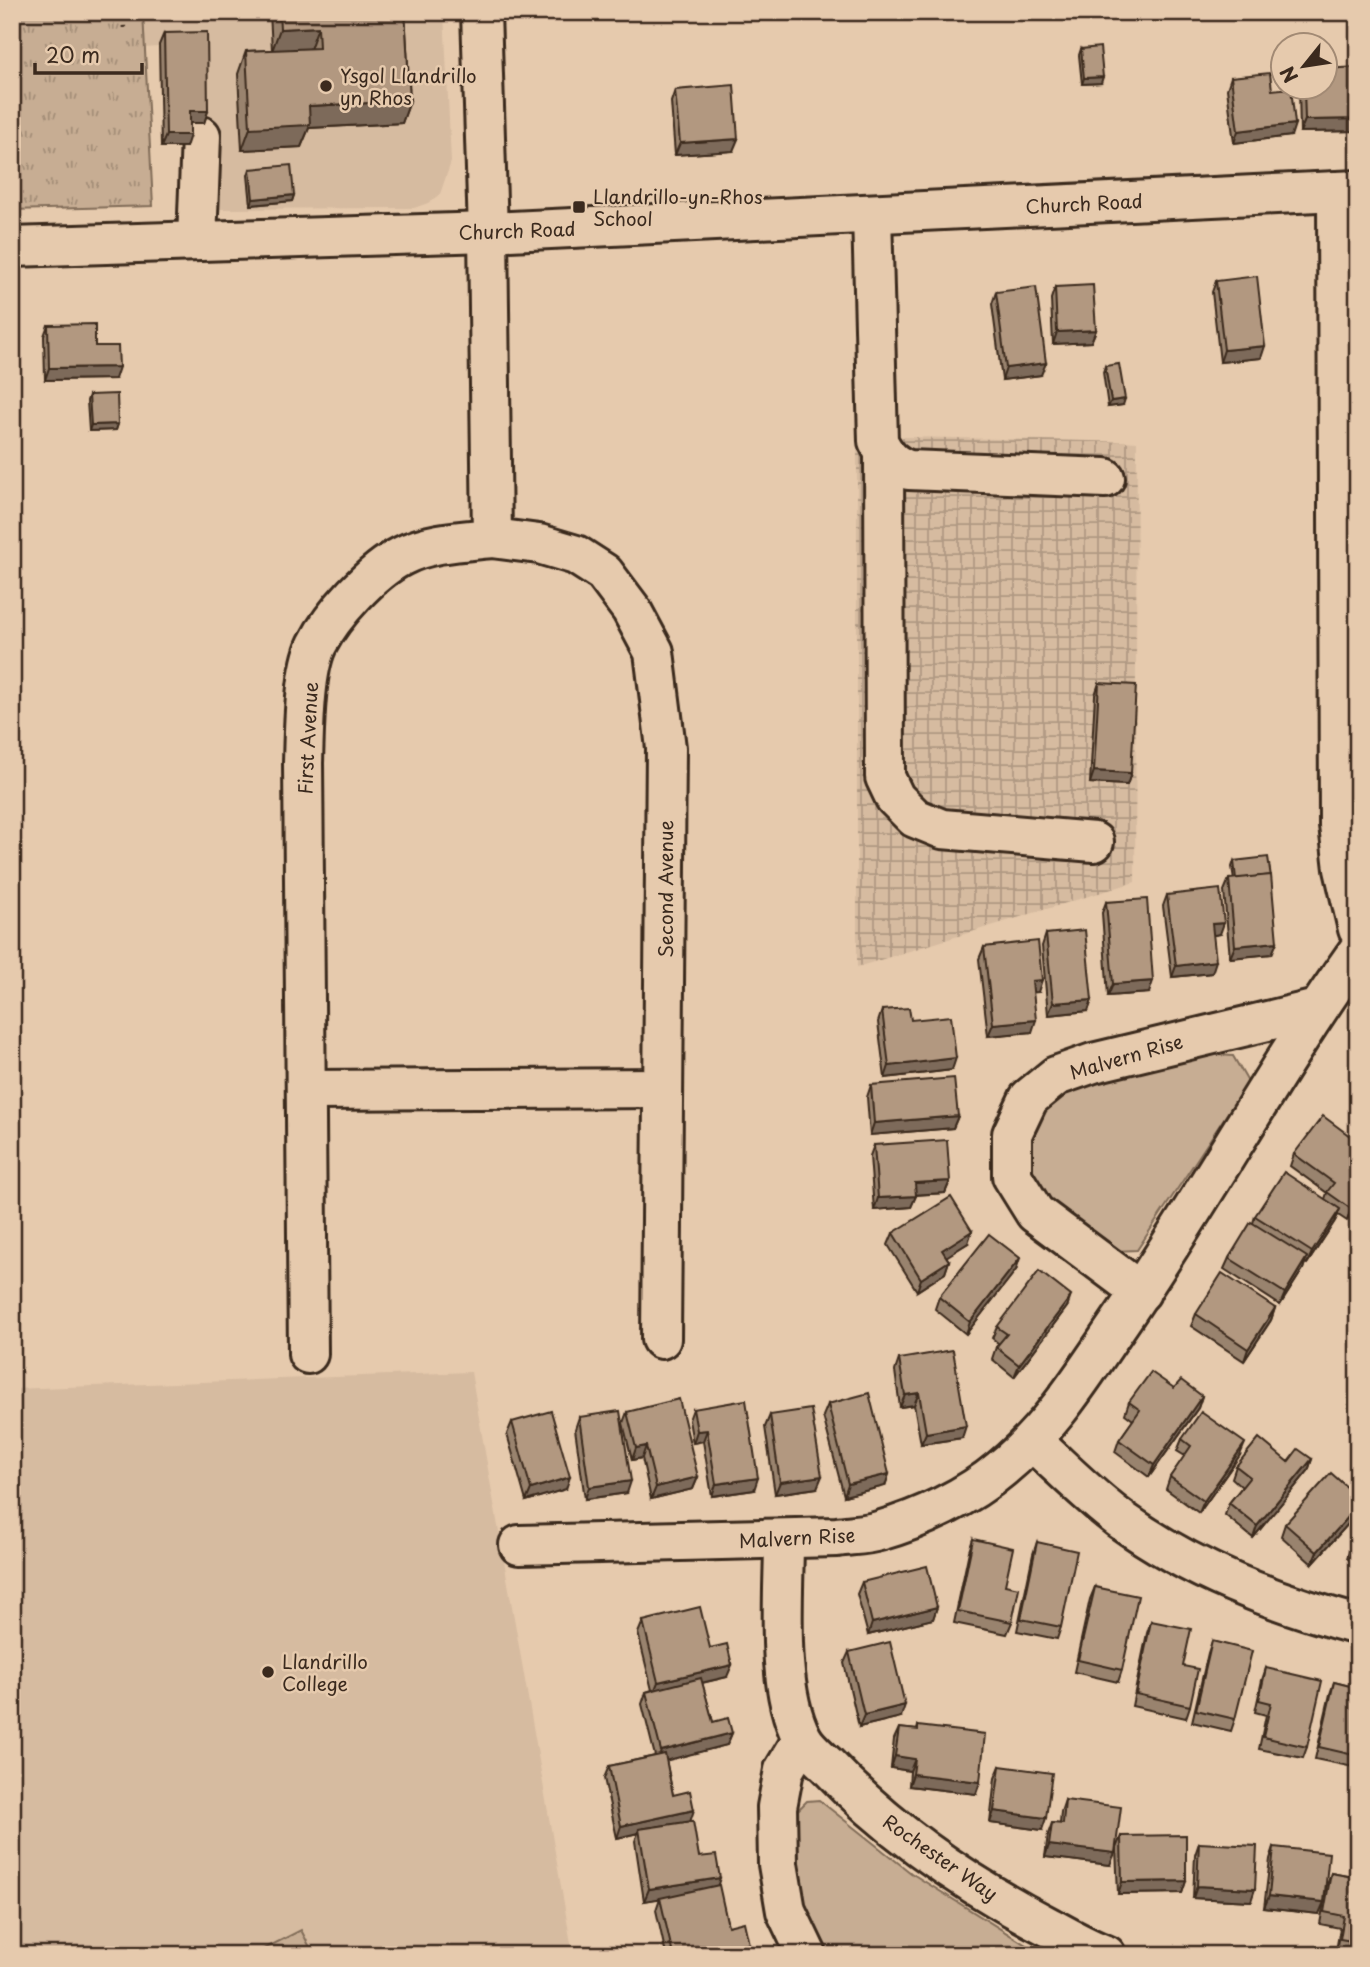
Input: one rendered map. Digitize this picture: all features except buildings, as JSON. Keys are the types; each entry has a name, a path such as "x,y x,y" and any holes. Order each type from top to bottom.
{"street":[{"path":"481,12 488,232 492,538"},
{"path":"197,241 201,136"},
{"path":"1347,190 1348,830 1344,869 1358,929"},
{"name":"Church Road","path":"12,247 488,232 1347,190"},
{"path":"872,214 878,441 884,453 898,466 909,470 1105,478"},
{"path":"884,453 885,778 895,797 915,818 942,829 1094,842"},
{"name":"Second Avenue","path":"492,538 551,547 576,555 604,573 631,609 654,652 666,748 661,1339"},
{"name":"First Avenue","path":"308,1354 303,763 307,687 316,647 338,613 371,578 402,556 443,543 492,538"},
{"name":"Malvern Rise","path":"519,1545 784,1539 877,1532 960,1497 999,1471 1032,1441 1063,1405 1141,1292 1317,1009 1358,951"},
{"name":"Malvern Rise","path":"1141,1292 1035,1213 1012,1177 1012,1134 1029,1098 1056,1076 1093,1063 1317,1009"},
{"path":"306,1090 663,1088"},
{"path":"1032,1441 1119,1518 1178,1556 1235,1585 1307,1611 1358,1625"},
{"name":"Rochester Way","path":"784,1539 783,1646 789,1699 802,1740 856,1796 905,1836 963,1877 1029,1917 1099,1954"},
{"path":"802,1740 784,1770 777,1807 778,1852 786,1911 807,1955"}],"path":[{"path":"123,12 124,29"}],"shaded area":[{"name":"Ysgol Llandrillo yn Rhos","path":"143,12 444,12 451,162 440,194 428,203 414,208 209,209 203,44 144,48"},
{"path":"857,436 1137,442 1135,882 857,967"},
{"name":"Llandrillo College","path":"471,1372 573,1955 12,1955 12,1389"}],"green space":[{"path":"12,12 143,12 153,206 12,210"},
{"path":"1216,1046 1218,1055 1233,1056 1248,1082 1137,1250 1115,1251 1047,1206 1024,1155 1034,1118 1060,1093"},
{"path":"819,1800 911,1873 1042,1955 825,1955 801,1918 793,1815 807,1801"},
{"path":"301,1930 314,1955 252,1955"}],"place":[{"name":"Ysgol Llandrillo yn Rhos","path":"326,86"},
{"name":"Llandrillo-yn-Rhos School","path":"579,207"},
{"name":"Llandrillo College","path":"268,1672"}]}
